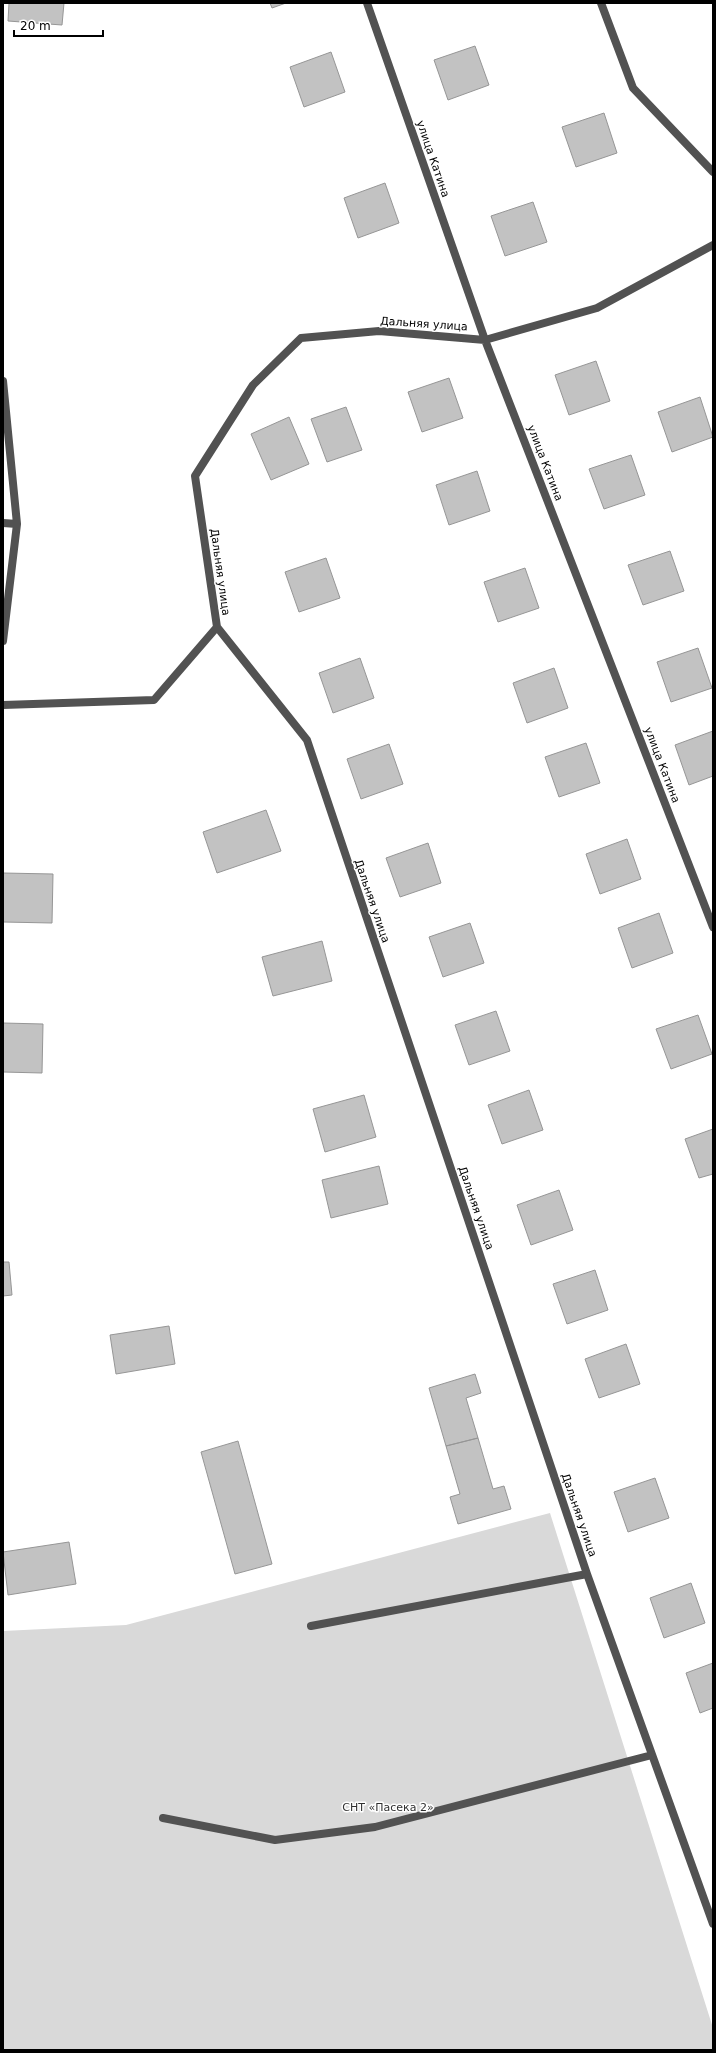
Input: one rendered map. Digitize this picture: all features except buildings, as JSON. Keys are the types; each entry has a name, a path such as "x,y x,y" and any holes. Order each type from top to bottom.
{"street":[{"name":"улица Катина","path":"367,3 485,340 713,927"},
{"path":"601,3 633,88 713,172"},
{"name":"Дальняя улица","path":"713,245 597,308 485,340 379,331 301,338 253,385 195,476 217,627 307,740 587,1574 713,1924"},
{"path":"3,381 17,524 3,641"},
{"path":"3,523 17,524"},
{"path":"3,705 154,700 217,627"},
{"path":"310,1626 587,1574"},
{"path":"163,1818 276,1840 375,1827 652,1755"}],"green space":[{"name":"СНТ «Пасека 2»","path":"550,1513 713,2028 713,2050 3,2050 3,1631 126,1625"}]}
